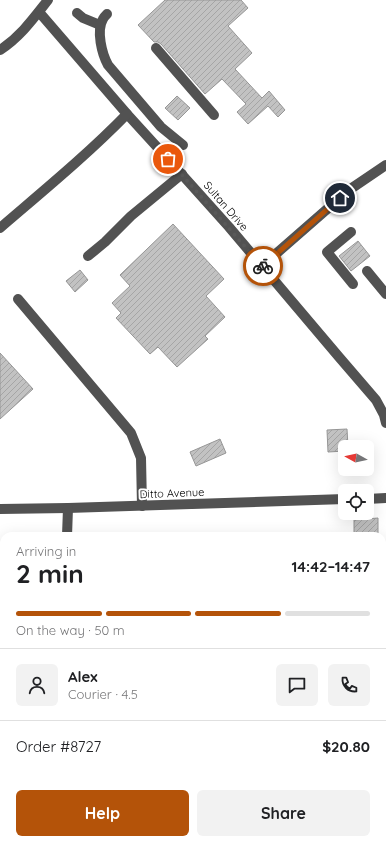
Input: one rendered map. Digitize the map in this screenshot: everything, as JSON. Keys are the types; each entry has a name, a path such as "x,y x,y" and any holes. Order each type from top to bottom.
{"street":[{"path":"0,50 30,24 48,0"},
{"name":"Sultan Drive","path":"39,12 262,266 376,400 384,415 386,423"},
{"path":"77,13 83,18 100,25"},
{"path":"107,14 100,25 101,48 108,65 161,127 183,145"},
{"path":"156,48 214,114"},
{"path":"0,228 101,140 127,114"},
{"path":"262,266 349,190 386,164"},
{"path":"88,256 105,242 131,216 182,174"},
{"path":"351,232 327,252 353,284"},
{"path":"367,271 386,294"},
{"path":"18,299 131,433 141,458 142,506"},
{"path":"374,499 386,498"},
{"name":"Ditto Avenue","path":"0,509 338,499"},
{"path":"67,532 68,508"}],"building":[{"path":"165,0 241,0 248,8 228,26 252,53 235,69 262,98 269,91 285,110 278,117 268,106 248,124 237,112 246,104 222,79 205,94 161,44 154,42 138,25"},
{"path":"177,96 190,108 178,120 165,108"},
{"path":"173,224 224,279 206,296 225,317 205,336 208,339 177,367 158,347 150,354 116,318 121,313 112,303 130,286 120,275"},
{"path":"358,241 370,256 351,271 339,256"},
{"path":"80,270 88,280 75,292 66,281"},
{"path":"0,353 33,389 0,419"},
{"path":"347,429 348,440 338,440 338,451 328,452 327,430"},
{"path":"220,439 226,453 196,466 190,452"},
{"path":"374,518 378,518 378,532 354,532 354,520 374,520"}],"way so far":[{"path":"168,159 263,266"}],"route":[{"path":"263,266 340,198"}]}
